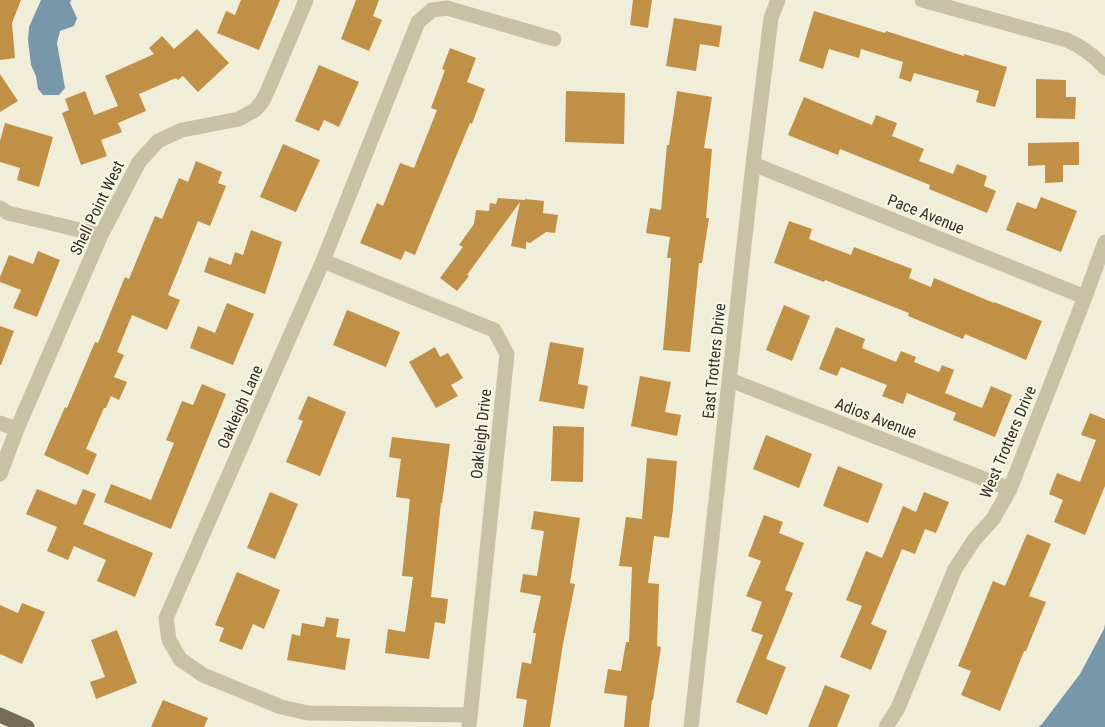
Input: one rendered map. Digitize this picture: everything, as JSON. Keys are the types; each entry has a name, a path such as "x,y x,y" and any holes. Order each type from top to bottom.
{"main road":[{"path":"0,715 27,727"}],"street":[{"name":"Shell Point West","path":"0,474 17,429 101,235 139,162 158,141 182,130 239,119 255,110 262,102 268,90 306,0"},
{"name":"East Trotters Drive","path":"691,727 753,164 771,18 778,0"},
{"path":"922,0 1067,40 1082,47 1105,68"},
{"name":"Oakleigh Lane","path":"469,721 308,713 281,707 203,675 180,659 169,640 166,618 323,261 418,22 432,10 447,8 554,39"},
{"name":"Pace Avenue","path":"753,164 1085,297"},
{"path":"0,208 8,213 101,235"},
{"name":"West Trotters Drive","path":"886,727 898,708 955,569 974,540 993,519 1010,489 1105,242"},
{"name":"Oakleigh Drive","path":"323,261 494,330 507,354 469,721"},
{"name":"Adios Avenue","path":"730,380 1010,489"},
{"path":"0,423 17,429"}],"water":[{"path":"41,0 71,0 70,3 77,18 74,26 60,31 57,43 65,88 59,95 43,95 38,89 36,76 31,65 28,40 29,27"},
{"path":"1105,624 1105,727 1038,727 1080,674"}],"building":[{"path":"0,0 21,0 12,23 15,58 0,60"},
{"path":"241,0 280,0 259,50 217,33 226,11 235,15"},
{"path":"356,0 379,0 373,16 382,20 369,51 341,39"},
{"path":"633,0 652,0 648,28 630,25"},
{"path":"814,11 1007,67 995,107 976,102 979,91 914,73 911,82 899,78 903,62 861,49 859,58 829,49 823,69 799,61"},
{"path":"674,18 722,26 719,47 700,44 696,71 666,66"},
{"path":"197,29 229,63 198,92 183,76 178,80 176,78 139,94 146,111 118,123 122,132 101,140 107,156 81,165 62,113 69,110 65,99 85,91 94,115 118,106 105,76 154,54 149,48 162,36 174,49"},
{"path":"450,48 476,58 467,82 485,89 472,124 470,123 415,255 405,251 401,260 360,243 377,203 383,206 400,163 414,168 437,110 431,108 445,70 442,69"},
{"path":"319,65 359,82 339,127 324,120 319,131 295,121"},
{"path":"0,74 18,101 0,112"},
{"path":"1036,79 1066,80 1066,97 1076,97 1075,119 1036,118"},
{"path":"566,91 625,93 624,144 565,142"},
{"path":"677,91 712,97 704,148 712,149 706,218 709,218 702,263 699,263 690,352 663,350 671,258 667,258 670,237 646,233 650,208 661,210 667,145 669,145"},
{"path":"804,97 872,125 876,115 897,123 892,136 924,149 919,161 953,174 957,164 987,176 984,186 996,191 987,213 929,189 930,185 840,149 838,155 788,135"},
{"path":"5,123 53,137 39,187 17,180 20,168 0,162 0,141"},
{"path":"1079,142 1079,165 1063,165 1063,182 1045,183 1045,165 1028,166 1028,143"},
{"path":"283,144 320,160 296,212 260,197"},
{"path":"196,161 222,172 218,183 226,186 210,226 198,221 168,295 180,300 167,330 132,315 117,352 124,355 114,377 127,382 119,400 111,396 86,449 97,454 88,475 44,455 65,407 67,408 95,342 98,343 125,277 129,279 155,216 162,219 179,178 188,182"},
{"path":"1041,197 1077,211 1061,252 1006,230 1017,202 1036,209"},
{"path":"498,198 544,201 543,213 558,215 555,233 546,232 530,243 526,242 526,249 511,246 520,202 457,291 440,278 463,247 459,245 474,224 476,210 489,211 490,203 496,204"},
{"path":"789,221 812,229 809,239 851,255 854,247 912,269 909,278 931,287 934,278 1042,321 1026,360 965,334 963,339 908,316 909,313 825,280 824,282 774,263"},
{"path":"251,230 282,242 265,294 204,272 209,257 231,265 235,252 243,255"},
{"path":"38,251 60,260 37,317 13,308 21,290 0,282 0,277 9,255 33,264"},
{"path":"227,303 254,314 233,365 190,348 198,326 215,333"},
{"path":"784,305 810,316 792,361 766,350"},
{"path":"347,310 400,332 386,367 333,345"},
{"path":"0,326 14,331 1,365 0,365"},
{"path":"836,327 865,339 862,348 896,362 901,351 916,357 914,362 939,372 942,365 954,370 945,393 982,408 991,386 1012,395 995,437 953,420 956,413 907,393 903,404 882,396 887,385 841,367 837,376 819,369"},
{"path":"550,342 584,348 578,384 588,386 584,409 539,401"},
{"path":"435,347 440,357 448,353 463,378 451,385 458,396 436,408 409,362"},
{"path":"640,376 671,382 665,412 681,415 677,436 631,426"},
{"path":"202,384 226,394 171,529 104,502 111,484 151,500 174,443 166,440 182,401 193,405"},
{"path":"308,396 346,412 320,476 286,462 303,421 298,419"},
{"path":"1090,413 1105,419 1105,486 1085,535 1054,522 1063,500 1049,494 1057,473 1080,482 1096,440 1081,435"},
{"path":"553,426 584,427 583,482 551,481"},
{"path":"766,435 812,454 799,488 753,469"},
{"path":"392,437 450,444 441,503 431,597 448,599 445,624 435,622 429,659 385,653 388,629 405,632 413,577 402,576 410,499 396,497 401,459 389,457"},
{"path":"647,458 677,461 673,509 669,538 654,536 648,583 659,584 657,646 661,647 649,727 624,727 627,696 604,693 608,669 621,671 626,642 629,642 632,567 619,566 626,517 642,519"},
{"path":"838,466 883,484 868,523 823,506"},
{"path":"37,489 76,505 83,489 96,494 83,524 153,553 135,597 97,581 106,560 74,546 68,560 47,551 57,527 26,514"},
{"path":"270,492 298,504 275,559 247,548"},
{"path":"924,492 949,502 936,533 925,529 915,554 902,549 871,624 887,631 871,670 840,657 862,606 846,600 866,551 882,558 903,506 916,512"},
{"path":"534,511 580,518 570,583 575,584 550,727 523,727 527,700 516,698 522,662 531,664 536,633 533,633 541,596 520,592 523,574 537,576 544,531 531,529"},
{"path":"764,515 783,522 779,533 804,543 785,590 793,593 766,659 786,667 767,715 736,702 763,635 751,631 762,602 746,596 761,561 748,556"},
{"path":"1027,534 1051,544 1029,596 1046,602 1000,711 961,695 971,671 958,666 993,581 1005,586"},
{"path":"237,572 280,590 264,629 253,624 242,650 219,641 224,628 215,625"},
{"path":"22,603 45,612 22,664 0,654 0,605 18,613"},
{"path":"326,617 339,619 336,637 350,639 345,670 287,660 292,634 300,636 302,623 324,627"},
{"path":"117,630 137,683 96,699 90,682 105,677 91,640"},
{"path":"825,685 850,695 837,727 808,727"},
{"path":"163,700 208,718 204,727 151,727"}]}
